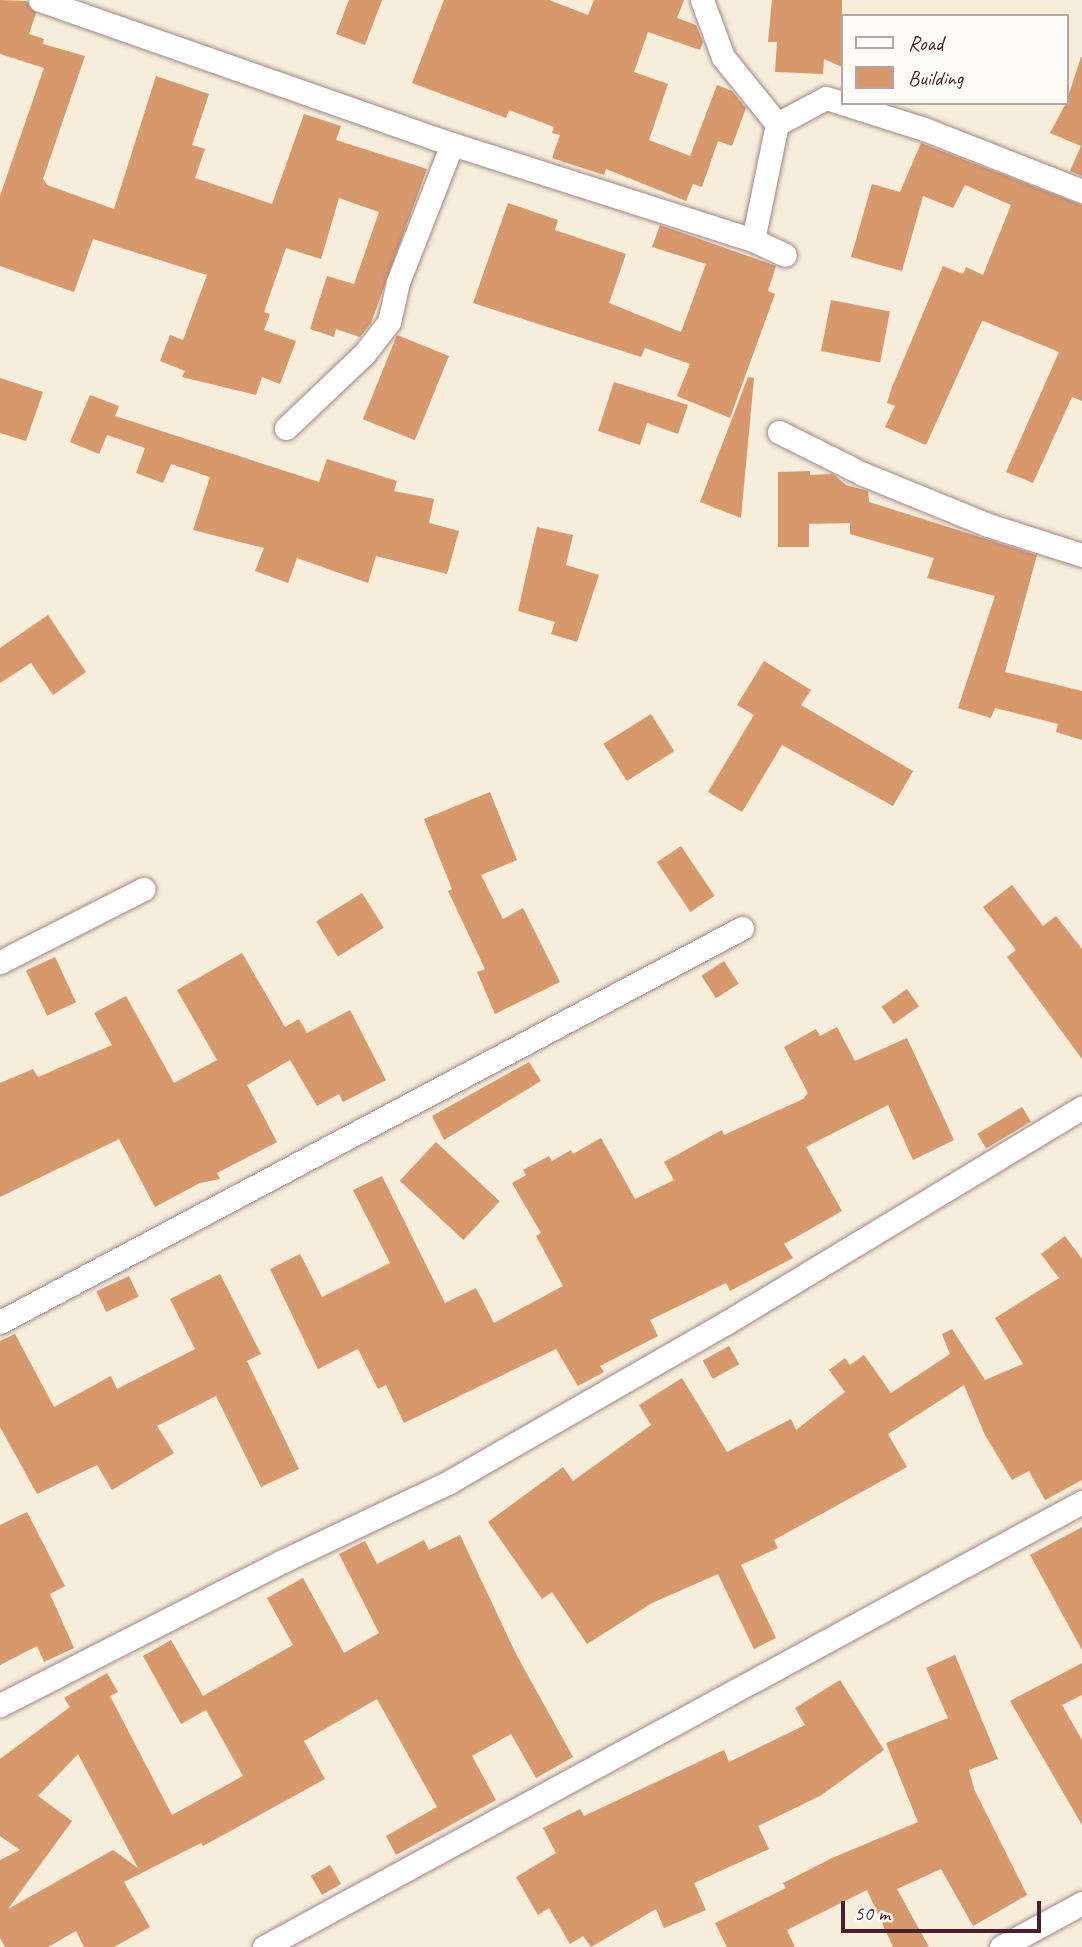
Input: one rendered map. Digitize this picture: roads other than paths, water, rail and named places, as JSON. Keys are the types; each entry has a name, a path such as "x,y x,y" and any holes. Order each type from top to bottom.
{"street":[{"path":"40,0 452,144 752,240 785,255"},
{"path":"702,0 723,57 777,124"},
{"path":"752,240 777,124 826,98 841,103"},
{"path":"848,105 924,129 1082,191"},
{"path":"286,428 364,354 389,322 398,282 452,144"},
{"path":"779,432 875,480 988,524 1082,555"},
{"path":"0,962 143,889"},
{"path":"0,1322 742,928"},
{"path":"0,1705 283,1560 449,1482 726,1324 1082,1107"},
{"path":"264,1947 1082,1502"},
{"path":"1001,1947 1082,1903"}]}
